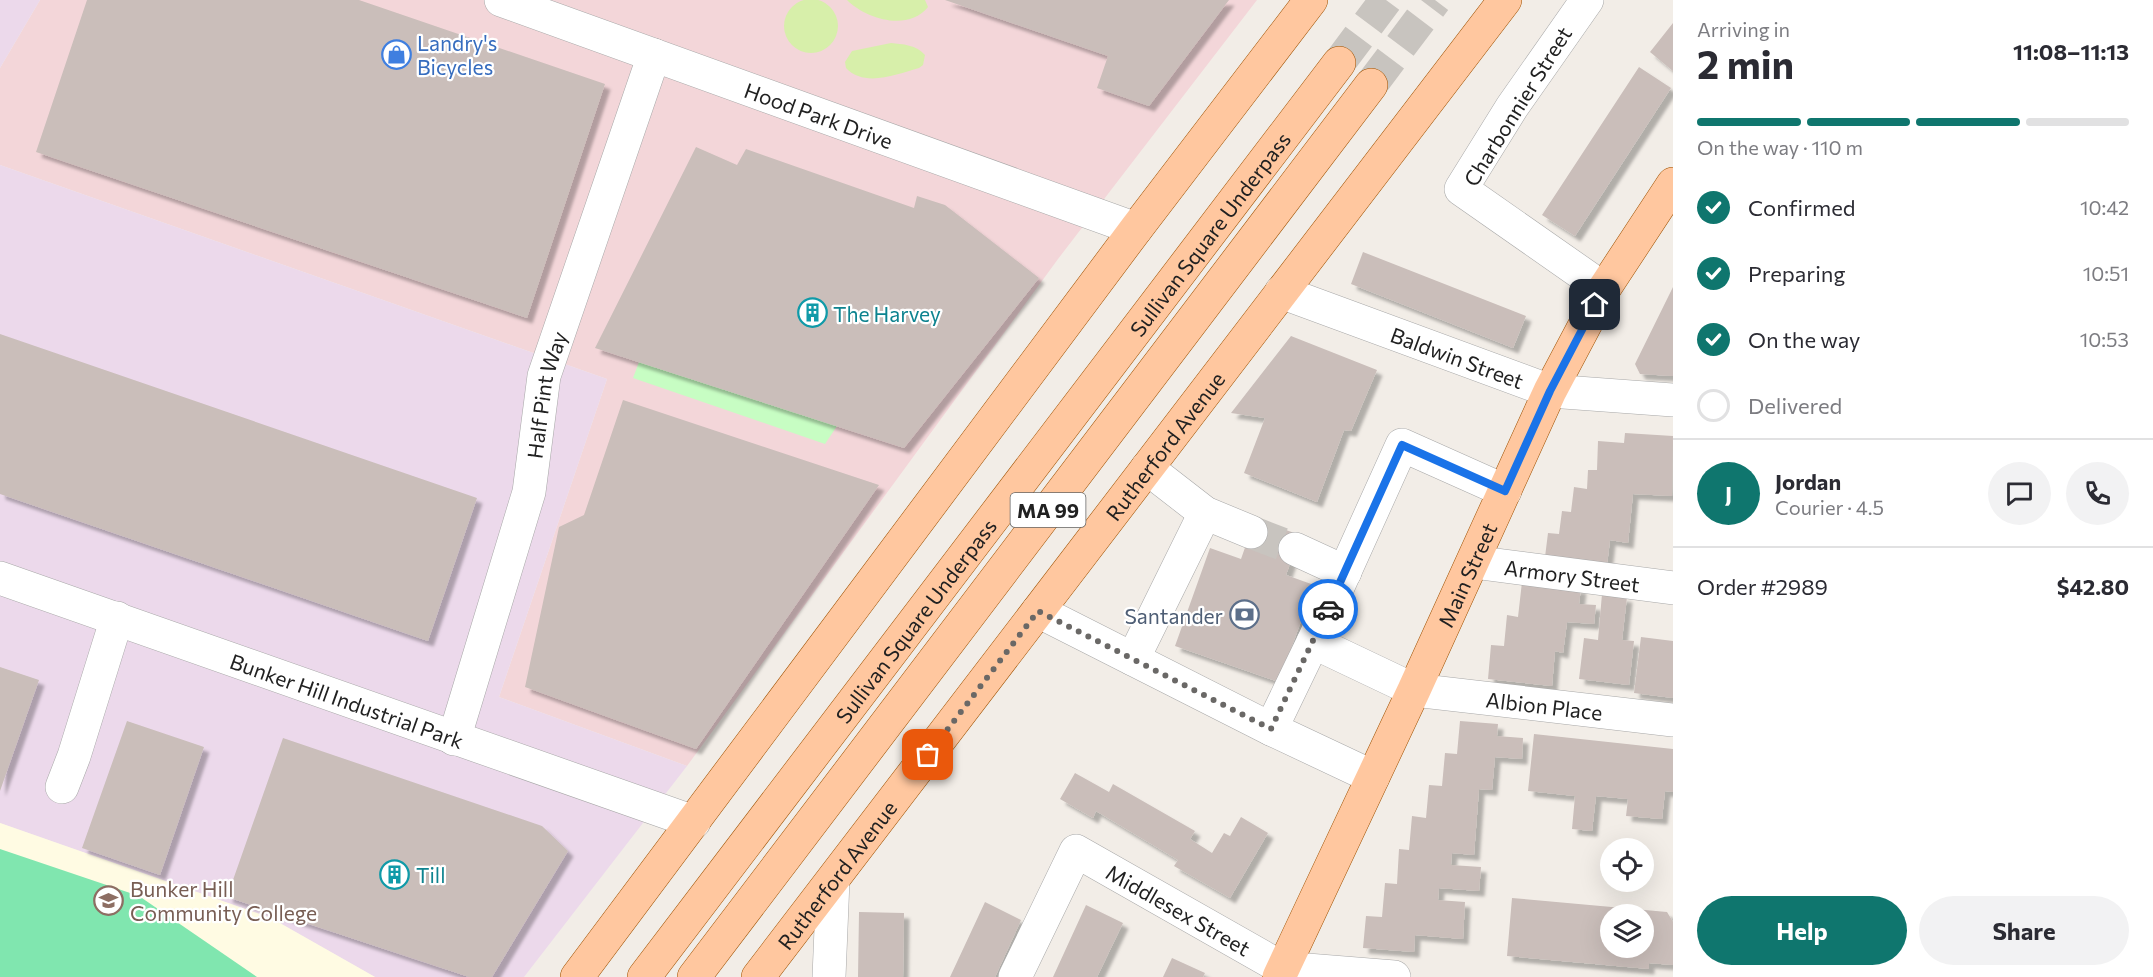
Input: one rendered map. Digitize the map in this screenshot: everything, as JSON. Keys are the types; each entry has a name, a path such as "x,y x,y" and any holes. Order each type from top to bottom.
{"main road":[{"path":"577,977 1136,229 1311,0"},
{"name":"Rutherford Avenue","path":"758,977 1505,0"},
{"name":"Sullivan Square Underpass","path":"644,977 1339,63"},
{"name":"Sullivan Square Underpass","path":"694,977 1371,85"},
{"name":"Main Street","path":"1280,973 1414,690 1550,391 1604,289 1673,184"}],"street":[{"name":"Hood Park Drive","path":"501,0 1136,229"},
{"name":"Charbonnier Street","path":"1587,0 1512,107 1461,189 1604,289"},
{"name":"Half Pint Way","path":"454,739 529,492 544,376 654,55"},
{"name":"Baldwin Street","path":"1281,292 1550,391 1673,400"},
{"path":"1271,729 1402,445 1505,491"},
{"path":"1147,468 1205,513 1251,532"},
{"path":"1133,659 1205,513"},
{"path":"1295,549 1345,572"},
{"name":"Armory Street","path":"1473,562 1673,588"},
{"name":"Bunker Hill Industrial Park","path":"0,578 694,822"},
{"path":"1038,611 1271,729 1373,777"},
{"path":"62,787 74,756 117,618"},
{"name":"Albion Place","path":"1313,642 1414,690 1673,720"},
{"name":"Middlesex Street","path":"1015,977 1076,851 1280,973"},
{"path":"829,977 832,880"},
{"path":"1280,973 1394,977"}],"shaded area":[{"path":"0,0 40,0 0,68"},
{"path":"40,0 1257,0 1058,259 687,766 499,697 607,379 0,165 0,68"},
{"path":"0,165 607,379 499,697 687,766 524,977 375,977 271,918 0,823"},
{"name":"Bunker Hill Community College","path":"0,823 271,918 375,977 0,977"}],"green space":[{"path":"811,-1 821,1 830,7 836,16 838,26 836,36 830,45 821,51 811,53 801,51 792,45 786,36 784,26 786,16 792,7 801,1"},
{"path":"847,0 925,0 928,7 920,15 910,19 887,20 865,13"},
{"path":"891,43 918,49 925,55 923,65 881,78 862,77 846,68 845,62 852,51"},
{"path":"639,362 837,426 825,444 633,378"},
{"name":"Bunker Hill Community College","path":"0,849 139,896 257,977 0,977"}],"building":[{"path":"87,0 359,0 605,84 527,318 36,152"},
{"path":"945,0 1229,0 1149,106 1097,88 1108,56"},
{"path":"1673,23 1673,71 1650,52"},
{"path":"1639,67 1671,88 1575,236 1542,215"},
{"name":"The Harvey","path":"696,147 737,165 746,149 914,208 917,196 945,205 1039,278 904,448 595,348"},
{"path":"1363,252 1526,316 1513,348 1351,284"},
{"path":"1673,287 1673,376 1640,374 1635,364"},
{"path":"0,334 477,498 428,641 0,494"},
{"path":"1291,336 1377,370 1351,431 1344,430 1317,502 1244,473 1265,418 1231,413"},
{"path":"623,400 879,485 696,749 525,687 559,527 584,515"},
{"path":"1625,433 1673,436 1672,496 1633,494 1628,543 1610,540 1607,565 1545,557 1548,533 1559,534 1562,511 1571,512 1574,487 1587,489 1588,470 1597,470 1598,441 1624,443"},
{"name":"Santander","path":"1255,519 1300,535 1286,575 1314,585 1279,682 1175,646 1210,548 1241,559"},
{"path":"1522,582 1581,588 1579,604 1596,605 1594,624 1567,622 1563,653 1555,651 1552,686 1488,679 1491,645 1504,646 1507,615 1518,617"},
{"path":"1602,594 1627,597 1622,640 1634,641 1629,685 1579,679 1584,638 1598,640"},
{"path":"1641,637 1673,641 1673,698 1634,693"},
{"path":"0,667 39,680 0,791"},
{"path":"127,721 204,747 160,875 82,848"},
{"path":"1460,721 1498,724 1497,736 1523,738 1522,759 1495,757 1492,790 1479,789 1474,855 1452,853 1451,865 1481,867 1479,891 1439,888 1438,900 1465,902 1463,939 1415,935 1414,952 1363,948 1366,916 1382,917 1385,883 1397,884 1399,849 1409,850 1412,816 1426,818 1429,785 1442,786 1445,753 1457,754"},
{"path":"1534,734 1673,749 1673,792 1665,791 1662,819 1626,816 1628,799 1596,796 1592,831 1572,829 1575,796 1528,791"},
{"name":"Till","path":"283,738 542,826 568,851 492,977 469,977 227,897"},
{"path":"1075,773 1109,792 1113,784 1195,831 1190,839 1212,853 1224,833 1230,836 1241,817 1268,833 1230,898 1174,866 1178,860 1096,811 1093,818 1060,799"},
{"path":"1512,898 1600,906 1600,958 1654,958 1654,911 1667,912 1673,922 1673,965 1649,963 1649,969 1507,956"},
{"path":"985,902 1021,920 995,977 950,977"},
{"path":"1086,905 1123,923 1097,977 1053,977"},
{"path":"859,912 904,913 903,977 858,977"},
{"path":"1172,958 1205,973 1203,977 1163,977"}],"tunnel":[{"path":"1339,63 1386,0"},
{"path":"1371,85 1435,0"},
{"path":"1251,532 1295,549"}],"way so far":[{"path":"928,755 1038,611 1271,729 1328,609"}],"place":[{"name":"Landry's Bicycles","path":"396,54"},
{"name":"The Harvey","path":"812,313"},
{"name":"Santander","path":"1244,615"},
{"name":"Till","path":"395,874"},
{"name":"Bunker Hill Community College","path":"109,900"}],"route":[{"path":"1328,609 1402,445 1505,491 1550,391 1595,305"}]}
